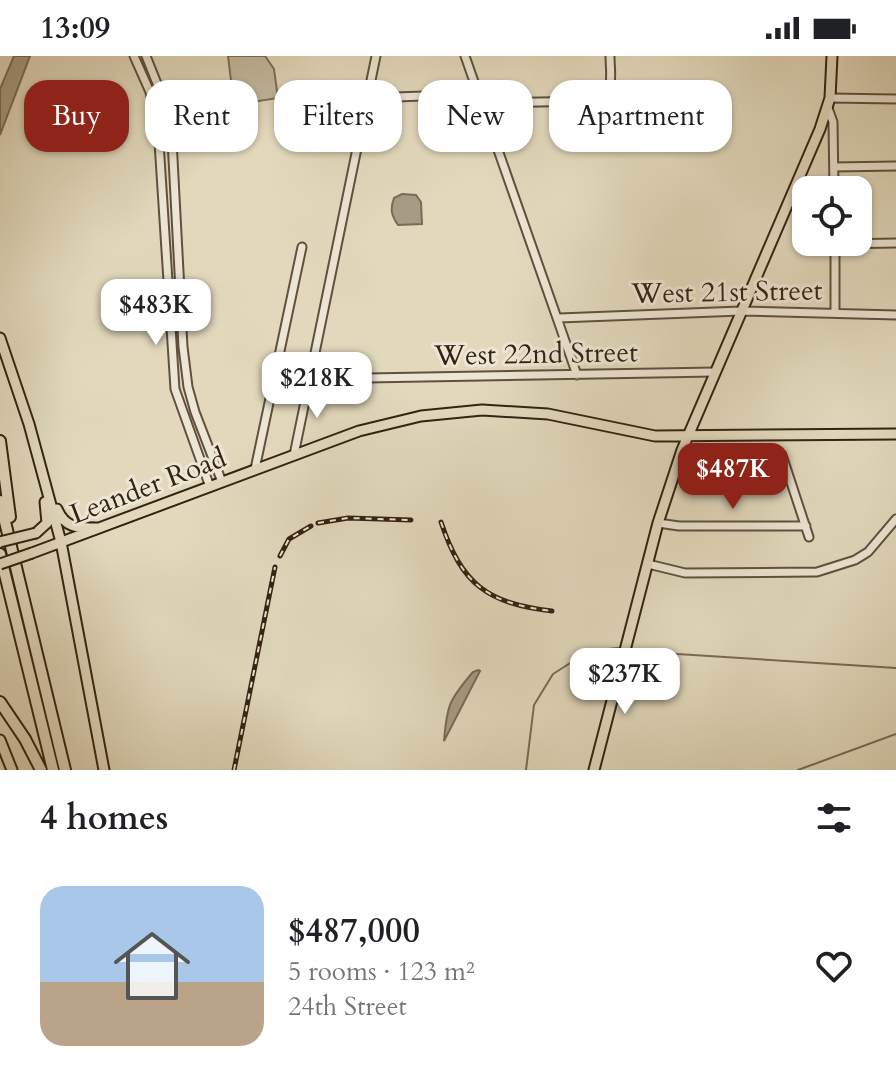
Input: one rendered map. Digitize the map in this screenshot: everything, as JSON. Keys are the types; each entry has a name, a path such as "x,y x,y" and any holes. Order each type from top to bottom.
{"highway":[{"path":"0,441 10,520 6,530"},
{"path":"0,501 40,668 58,720 68,770"},
{"path":"0,554 53,770"},
{"path":"0,577 19,635"},
{"path":"0,702 41,770"}],"main road":[{"path":"594,770 658,523 687,437 801,175 829,103 832,56"},
{"path":"0,338 61,542 104,770"},
{"name":"Leander Road","path":"0,564 106,528 255,469 386,423 435,414 482,410 548,414 655,436 896,434"},
{"path":"41,468 62,520 79,528 106,528"},
{"path":"0,542 36,533 47,523 41,468"},
{"path":"0,740 12,770"}],"street":[{"path":"134,56 145,84"},
{"path":"146,56 156,80"},
{"path":"371,80 376,56"},
{"path":"465,56 474,80"},
{"path":"533,102 599,101 610,87 610,56"},
{"path":"834,176 833,122 829,103 896,99"},
{"path":"160,152 175,389 210,487"},
{"path":"172,152 188,387 222,482"},
{"path":"294,455 357,152"},
{"path":"500,152 577,375"},
{"path":"834,167 896,166"},
{"path":"163,194 174,194"},
{"path":"872,243 896,243"},
{"path":"255,469 302,247"},
{"path":"166,252 178,252"},
{"path":"835,256 835,312"},
{"name":"West 21st Street","path":"559,318 741,311 896,315"},
{"path":"170,333 183,333"},
{"name":"West 22nd Street","path":"310,379 715,372"},
{"path":"175,389 188,387"},
{"path":"782,455 809,537"},
{"path":"648,564 685,573 817,572 855,560 868,552 896,519"},
{"path":"658,523 679,526 806,526"}],"shaded area":[{"path":"14,56 30,56 0,135 0,89"},
{"path":"228,56 265,56 274,69 274,99 258,101 258,80 231,80"},
{"path":"402,194 416,195 421,202 422,224 398,225 392,205 394,198"},
{"path":"478,670 444,741 446,719 454,697 473,672"}],"waterway":[{"path":"526,770 534,705 553,674 589,651 618,648"},
{"path":"630,651 896,668"},
{"path":"798,770 896,734"}],"railway":[{"path":"318,523 348,518 411,520"},
{"path":"441,522 458,561 480,587 510,603 552,611"},
{"path":"280,556 289,539 311,526"},
{"path":"234,770 275,567"}]}
